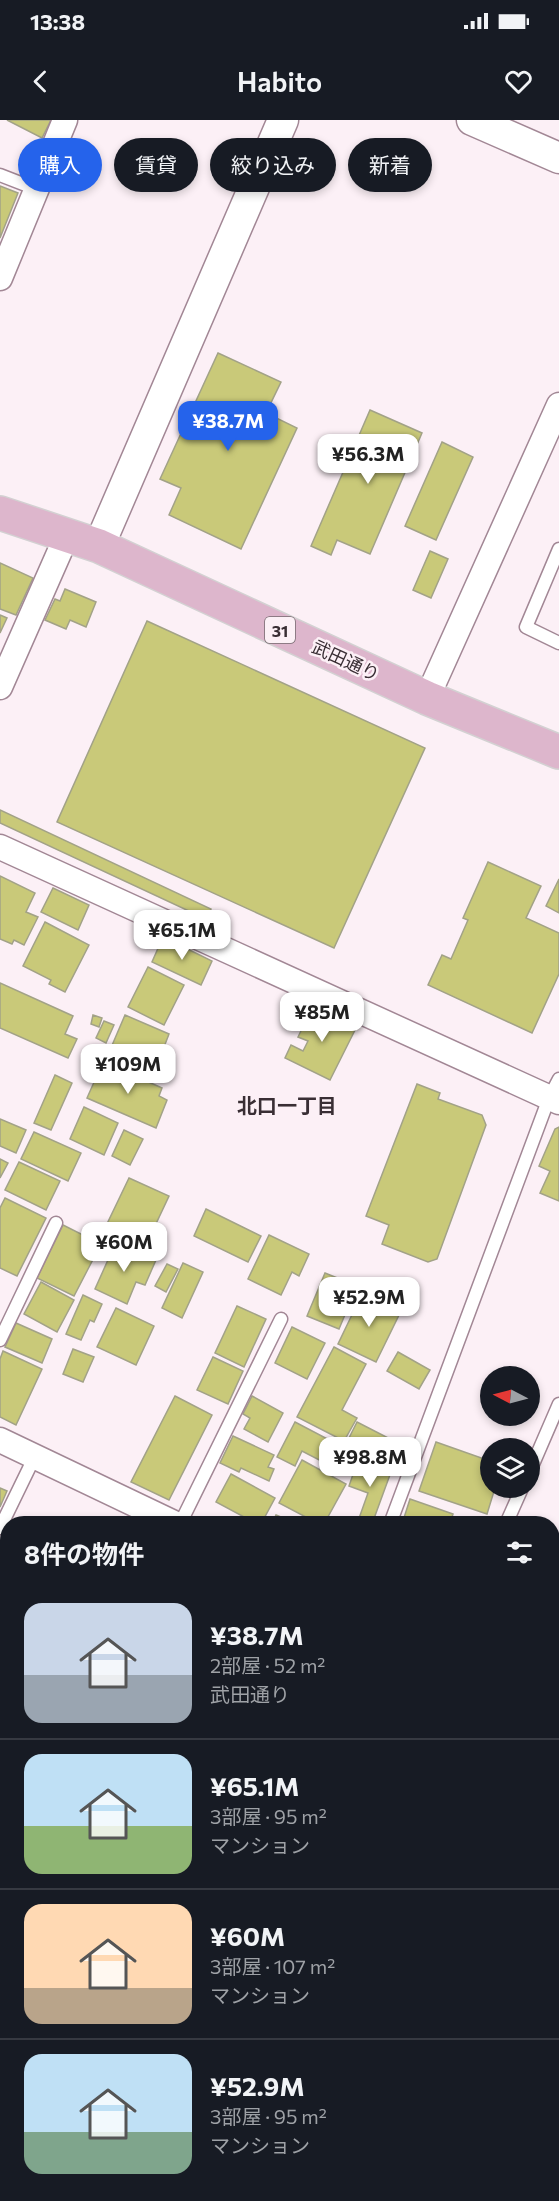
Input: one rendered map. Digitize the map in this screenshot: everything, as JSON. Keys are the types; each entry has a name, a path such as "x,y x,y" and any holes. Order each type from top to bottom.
{"main road":[{"name":"武田通り","path":"0,513 99,546 427,698 558,750"}],"street":[{"path":"57,138 64,120"},
{"path":"99,546 284,120"},
{"path":"472,120 559,158"},
{"path":"0,278 35,192"},
{"path":"427,698 559,405"},
{"path":"0,687 67,535"},
{"path":"0,847 556,1093"},
{"path":"0,1440 161,1516"}],"lane":[{"path":"0,175 18,182"},
{"path":"559,549 526,627 559,643"},
{"path":"393,1516 556,1093"},
{"path":"0,1340 56,1223"},
{"path":"182,1516 281,1319"},
{"path":"540,1448 559,1404"},
{"path":"6,1516 35,1456"},
{"path":"510,1516 518,1498"}],"building":[{"path":"7,120 51,120 42,138"},
{"path":"0,186 18,193 0,238"},
{"path":"218,353 281,382 266,413 297,428 241,549 169,515 181,488 160,479"},
{"path":"370,410 422,433 370,554 337,540 331,555 311,546"},
{"path":"442,442 473,457 436,540 405,526"},
{"path":"430,551 448,559 431,598 413,590"},
{"path":"0,563 33,578 16,615 0,609"},
{"path":"65,589 96,602 86,627 70,620 66,629 45,620 55,599 60,601"},
{"path":"0,615 7,618 0,633"},
{"path":"147,621 425,748 334,948 57,822"},
{"path":"0,810 211,909 206,919 0,823"},
{"path":"488,862 541,886 526,918 559,933 559,974 532,1033 428,985 442,955 451,959 468,920 463,918"},
{"path":"0,876 35,893 26,912 38,917 24,945 14,940 12,944 0,939"},
{"path":"559,879 559,913 546,906"},
{"path":"53,888 89,905 78,930 41,912"},
{"path":"45,922 89,945 65,992 49,984 51,980 23,966"},
{"path":"163,937 212,961 201,985 152,962"},
{"path":"148,967 184,985 164,1025 128,1007"},
{"path":"0,983 73,1016 65,1034 77,1039 68,1058 0,1028"},
{"path":"313,1006 356,1028 330,1080 285,1058 291,1045 303,1051 308,1041 298,1037"},
{"path":"93,1015 102,1018 99,1027 91,1024"},
{"path":"125,1015 169,1034 164,1047 157,1045 148,1066 110,1050"},
{"path":"104,1021 114,1025 106,1043 96,1038"},
{"path":"103,1062 162,1088 159,1096 167,1100 156,1128 87,1098"},
{"path":"55,1075 72,1083 51,1130 34,1123"},
{"path":"417,1084 440,1093 438,1099 482,1115 486,1125 437,1259 428,1262 382,1244 389,1225 366,1216"},
{"path":"84,1107 118,1123 104,1155 70,1139"},
{"path":"0,1119 26,1130 16,1153 0,1146"},
{"path":"559,1127 559,1201 540,1193 550,1171 539,1166 555,1129"},
{"path":"124,1130 143,1139 130,1165 112,1156"},
{"path":"34,1132 81,1153 68,1181 21,1159"},
{"path":"0,1159 8,1163 0,1178"},
{"path":"19,1162 60,1181 46,1210 5,1190"},
{"path":"129,1178 169,1196 146,1245 106,1226"},
{"path":"5,1198 46,1218 17,1276 0,1268 0,1208"},
{"path":"206,1209 261,1236 248,1262 194,1236"},
{"path":"63,1225 101,1244 74,1296 37,1278"},
{"path":"269,1235 309,1254 299,1276 292,1272 281,1295 248,1279"},
{"path":"116,1242 156,1260 145,1285 136,1282 127,1304 95,1289"},
{"path":"183,1263 203,1272 182,1318 162,1308"},
{"path":"167,1264 178,1269 166,1292 155,1286"},
{"path":"325,1273 357,1286 339,1329 307,1316"},
{"path":"41,1282 74,1300 57,1332 24,1314"},
{"path":"362,1294 400,1313 376,1362 338,1344"},
{"path":"83,1295 102,1304 94,1322 90,1320 81,1340 66,1334"},
{"path":"237,1306 266,1319 244,1367 215,1353"},
{"path":"116,1308 154,1326 136,1365 97,1347"},
{"path":"16,1323 52,1339 42,1363 5,1347"},
{"path":"292,1327 325,1343 307,1379 275,1363"},
{"path":"334,1347 366,1364 342,1410 357,1418 344,1441 297,1417"},
{"path":"73,1349 94,1357 83,1382 63,1374"},
{"path":"3,1351 42,1369 16,1425 0,1417 0,1359"},
{"path":"398,1352 430,1370 419,1389 387,1371"},
{"path":"213,1357 243,1371 228,1404 197,1390"},
{"path":"175,1396 212,1415 169,1500 131,1482"},
{"path":"252,1396 283,1413 268,1442 244,1429 250,1418 243,1414"},
{"path":"295,1422 339,1445 329,1465 302,1451 295,1466 277,1457"},
{"path":"357,1422 400,1444 389,1466 346,1444"},
{"path":"233,1436 274,1455 268,1467 274,1469 269,1481 241,1468 239,1472 220,1463"},
{"path":"436,1442 480,1457 480,1498 492,1498 487,1514 419,1491"},
{"path":"302,1460 346,1484 328,1516 304,1516 279,1503"},
{"path":"358,1460 391,1472 375,1516 360,1516 368,1493 349,1486"},
{"path":"231,1474 275,1498 265,1516 242,1516 216,1502"},
{"path":"0,1488 7,1491 0,1507"},
{"path":"410,1499 453,1514 452,1516 405,1516"}],"district":[{"name":"北口一丁目","path":"287,1105"}]}
